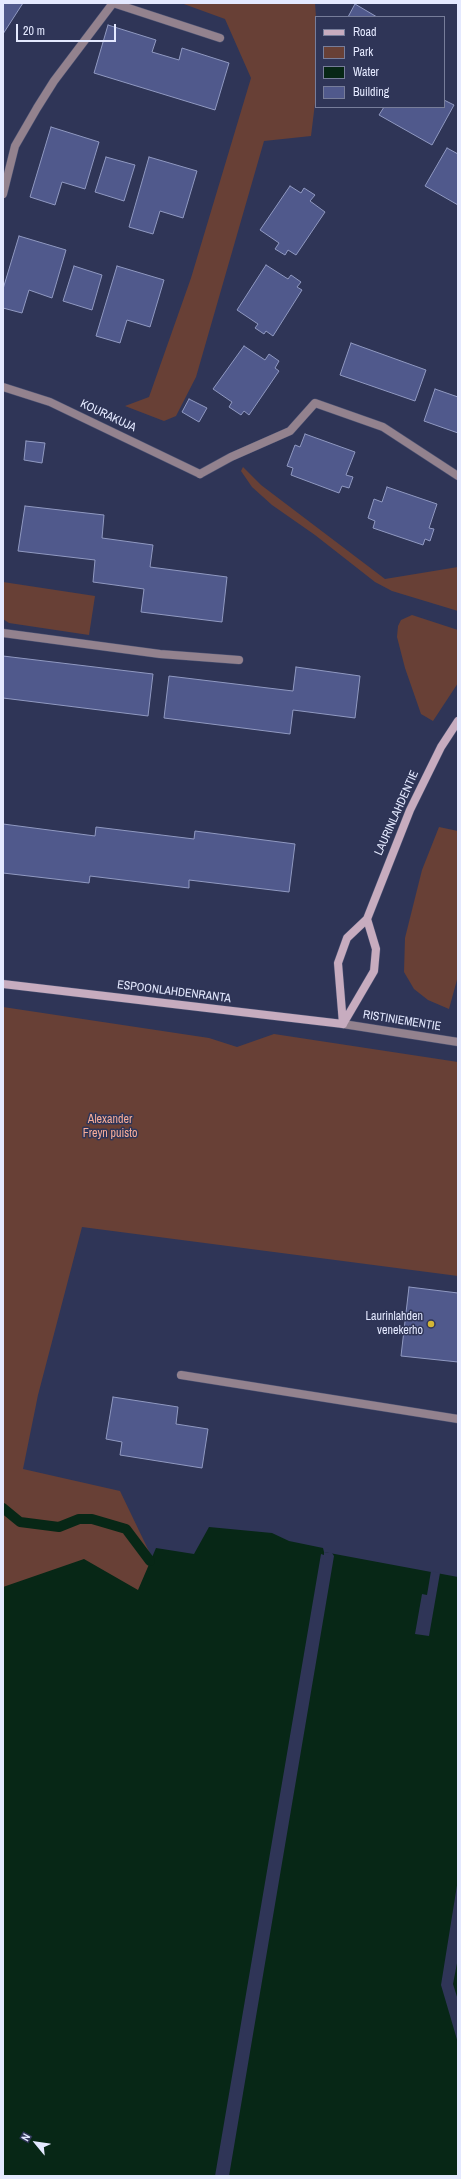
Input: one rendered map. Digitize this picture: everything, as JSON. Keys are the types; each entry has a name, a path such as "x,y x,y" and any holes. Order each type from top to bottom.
{"street":[{"path":"3,194 16,146 37,108 54,81 112,3 220,38"},
{"name":"KOURAKUJA","path":"3,387 50,402 200,474 231,457 290,431 315,404 383,427 458,476"},
{"path":"3,633 160,654 239,660"},
{"name":"LAURINLAHDENTIE","path":"343,1024 338,963 347,938 367,919 410,810 440,747 458,721"},
{"path":"343,1024 374,971 376,950 367,919"},
{"name":"ESPOONLAHDENRANTA","path":"3,984 343,1024"},
{"name":"RISTINIEMENTIE","path":"343,1024 458,1042"},
{"path":"182,1375 458,1419"}],"green space":[{"path":"181,3 315,3 315,103 311,136 264,141 196,377 176,416 164,421 125,406 149,397 191,278 251,78 225,19"},
{"path":"243,467 261,485 385,579 458,567 458,611 392,591 375,582 315,535 272,505 252,487 241,471"},
{"path":"3,582 95,596 89,635 9,623 3,619"},
{"path":"412,615 458,630 458,683 433,721 421,714 405,668 397,637 398,626 401,620"},
{"path":"439,827 458,831 458,976 449,1009 428,1000 414,989 404,972 405,938 422,870"},
{"name":"Alexander Freyn puisto","path":"3,1007 209,1038 237,1047 274,1034 458,1062 458,1276 82,1227 38,1395 23,1469 120,1491 156,1566 3,2064"}],"water":[{"path":"209,1527 272,1533 289,1541 323,1548 324,1552 458,1577 458,2176 3,2176 3,1587 84,1559 138,1590 156,1548 194,1554"}],"pier":[{"path":"324,1552 332,1553 334,1556 229,2176 215,2176 321,1554 324,1555"},
{"path":"431,1571 440,1573 429,1636 415,1634 422,1594 427,1595"},
{"path":"458,1879 458,1958 453,1984 458,2000 458,2043 441,1985"}],"building":[{"path":"3,3 23,3 3,34"},
{"path":"355,4 375,16 349,16"},
{"path":"108,25 156,40 152,52 179,60 182,48 229,63 215,110 94,73"},
{"path":"445,100 454,105 432,145 379,115 383,108 445,108"},
{"path":"51,127 99,142 85,189 62,182 55,205 30,197"},
{"path":"447,148 458,154 458,205 425,186"},
{"path":"106,157 135,165 124,201 95,192"},
{"path":"149,157 197,171 183,218 160,211 153,234 129,227"},
{"path":"290,186 301,193 304,188 315,195 310,201 325,212 296,255 288,250 285,255 275,249 279,243 260,230"},
{"path":"19,236 66,250 52,298 29,290 22,313 3,308 3,289"},
{"path":"266,265 288,279 291,275 301,282 297,287 302,290 273,336 266,331 264,334 255,328 258,324 237,310"},
{"path":"74,266 102,275 92,310 63,301"},
{"path":"117,266 164,280 150,327 127,320 120,343 96,336"},
{"path":"351,343 426,370 415,401 340,375"},
{"path":"244,346 265,360 269,354 279,361 275,368 279,371 249,415 244,411 241,415 229,407 232,402 213,389"},
{"path":"435,389 458,397 458,433 424,421"},
{"path":"189,399 207,408 199,422 182,412"},
{"path":"305,434 355,452 346,475 353,477 349,488 342,486 339,493 291,475 293,468 287,466 295,445 300,447"},
{"path":"26,441 45,443 42,463 24,460"},
{"path":"387,487 437,504 429,528 434,529 430,541 425,539 423,545 373,528 375,521 368,518 374,499 382,502"},
{"path":"25,506 104,515 102,538 153,545 150,567 227,577 222,622 141,612 144,589 93,582 95,560 18,551"},
{"path":"3,656 153,674 148,716 3,698"},
{"path":"296,667 360,676 355,718 293,710 290,734 164,718 169,676 293,691"},
{"path":"3,824 95,836 96,827 194,839 195,831 295,844 289,892 189,880 189,888 90,876 89,883 3,873"},
{"name":"Laurinlahden venekerho","path":"409,1287 458,1293 458,1362 401,1356"},
{"path":"113,1397 178,1407 176,1424 208,1429 202,1468 120,1455 122,1442 106,1439"}],"waterway":[{"path":"3,1508 20,1522 59,1527 79,1519 92,1519 126,1529 150,1561"}],"place":[{"name":"Laurinlahden venekerho","path":"431,1324"}]}
